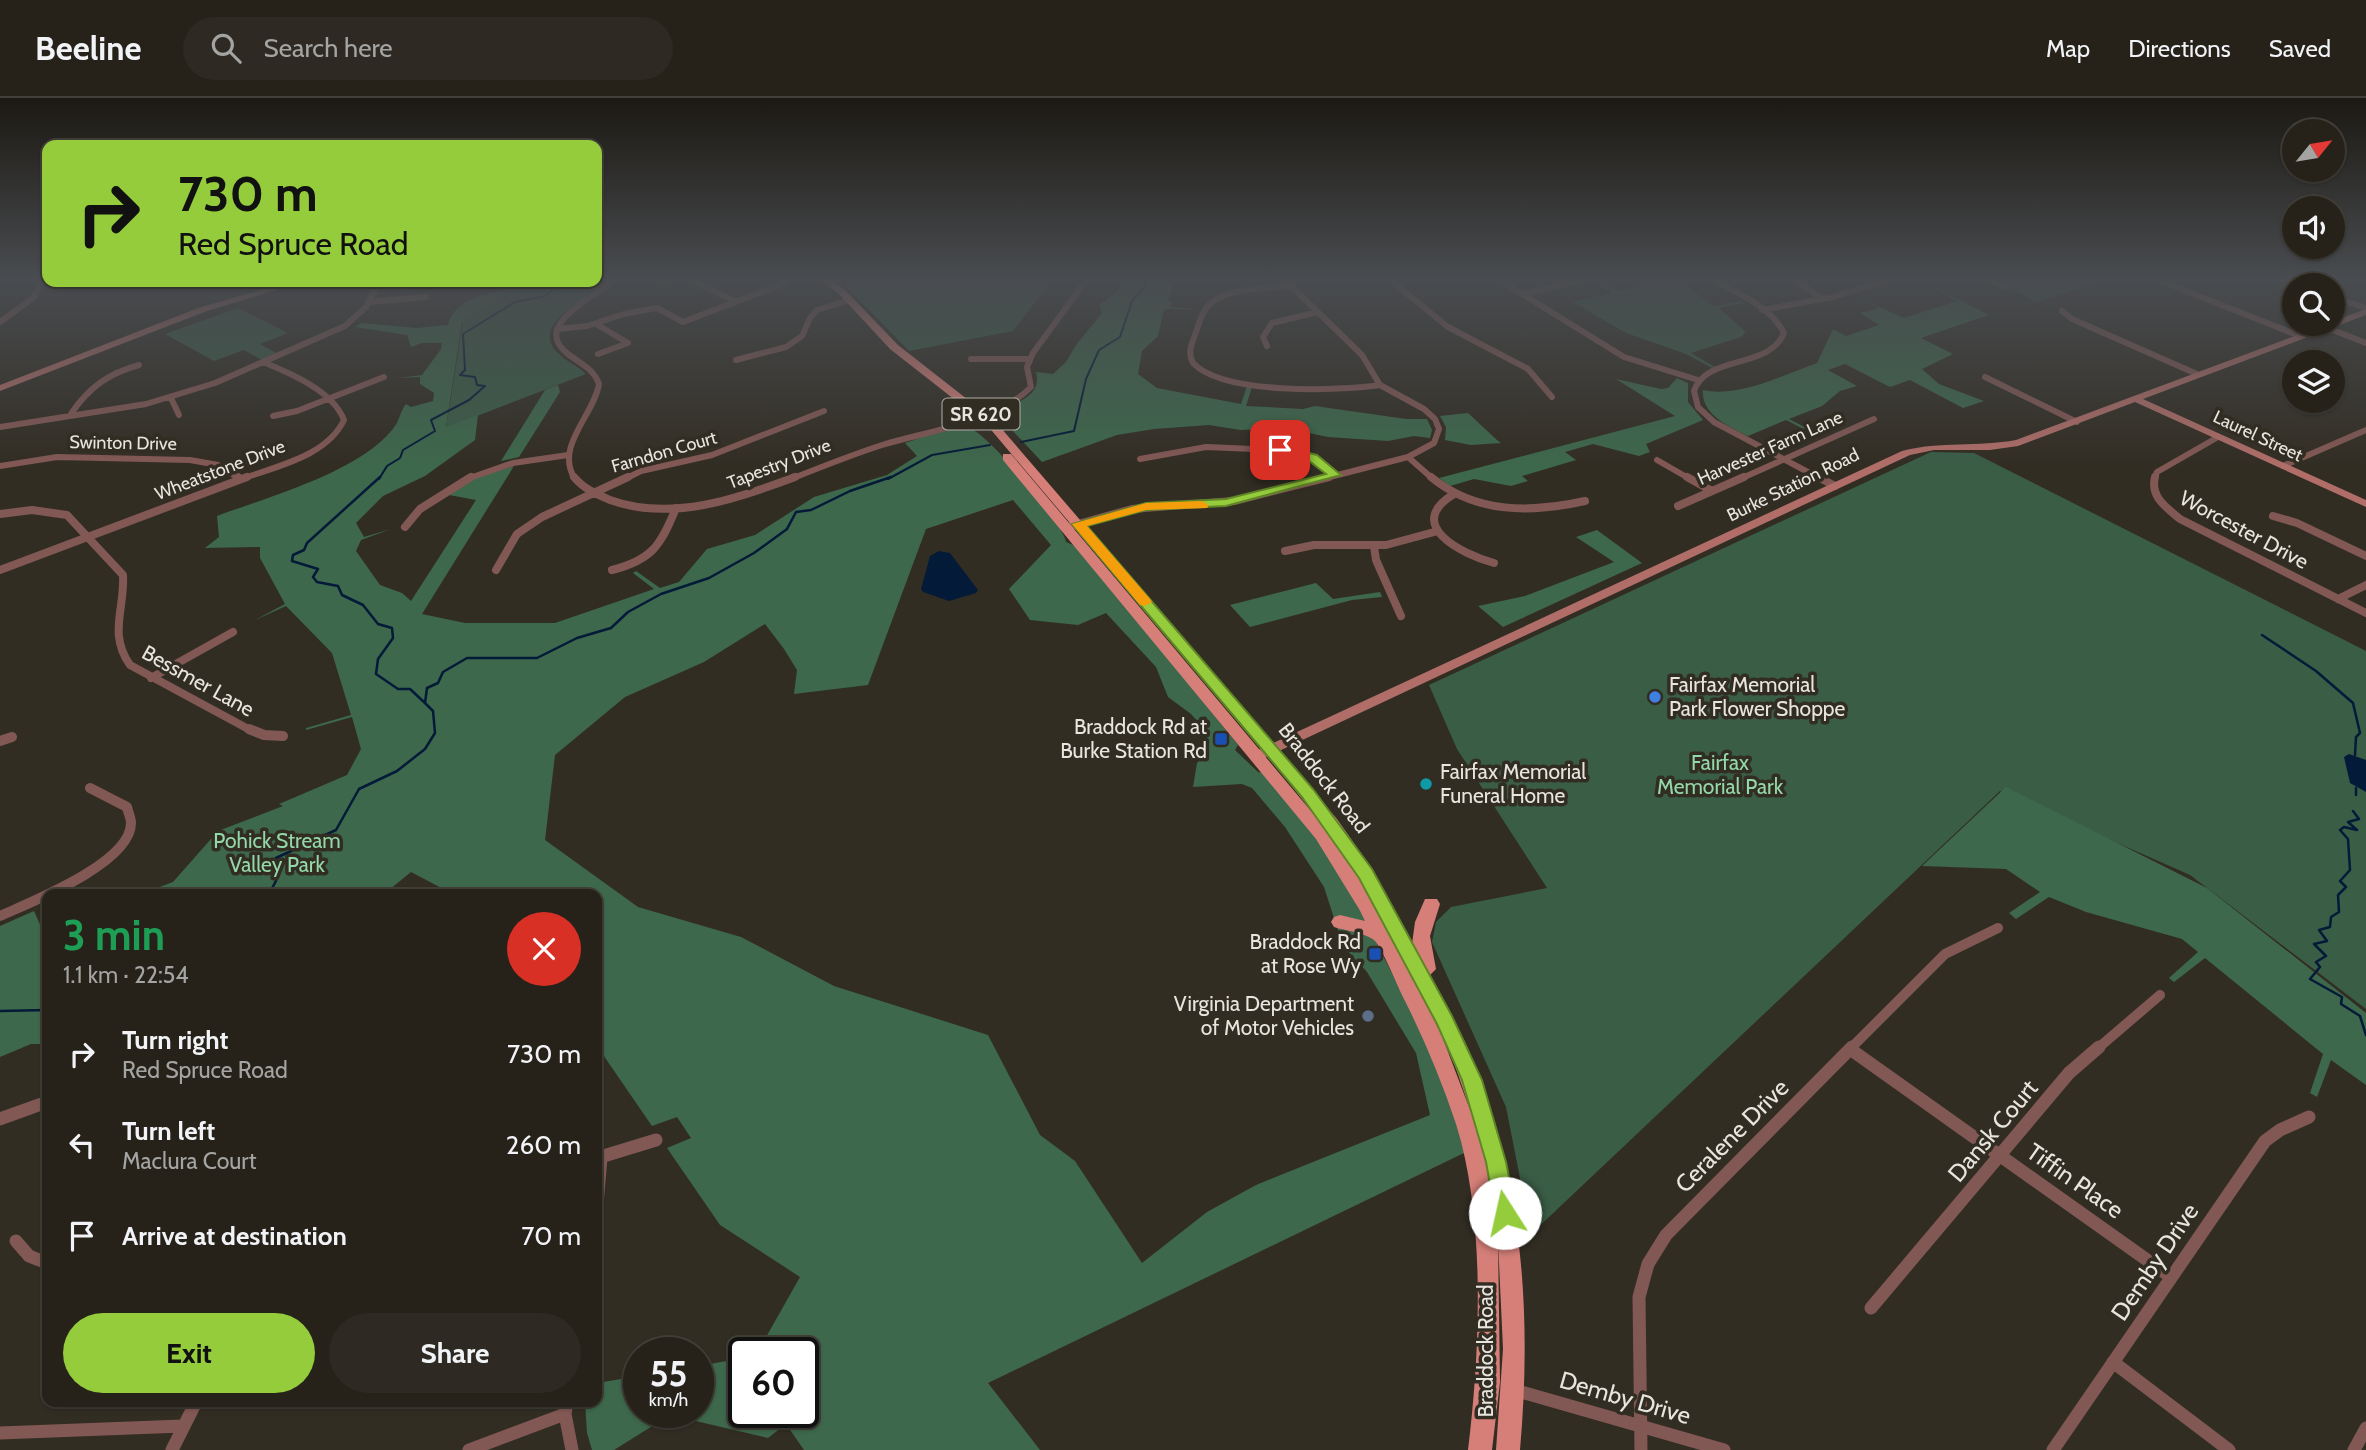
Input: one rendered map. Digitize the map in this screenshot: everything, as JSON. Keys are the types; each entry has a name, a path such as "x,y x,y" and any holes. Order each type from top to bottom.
{"main road":[{"name":"Braddock Road","path":"888,341 976,416 1264,753 1331,823 1366,874 1445,1021 1472,1080 1501,1187 1510,1261 1514,1390 1508,1450"},
{"name":"Braddock Road","path":"1264,753 1322,835 1381,936 1432,1036 1457,1097 1475,1161 1487,1241 1489,1382 1480,1450"},
{"path":"1431,904 1421,928 1420,950 1445,1021"},
{"path":"1340,922 1359,926 1381,936"}],"street":[{"path":"0,388 121,341"},
{"path":"0,428 171,398 215,383 313,341"},
{"path":"558,341 562,349 590,368 599,384 597,397 568,456 573,475 591,493"},
{"path":"598,354 626,341"},
{"path":"736,360 772,352 794,341"},
{"path":"971,359 1029,359 1042,341"},
{"path":"1193,341 1189,357 1194,365 1213,376 1248,383 1340,390 1380,385"},
{"path":"1265,341 1267,346"},
{"path":"1072,526 1146,506 1226,502 1408,457 1434,443 1439,433 1437,423 1424,410 1380,385 1362,355 1348,341"},
{"path":"1474,341 1528,369 1552,397"},
{"path":"1598,341 1624,357 1698,380 1716,369 1772,350 1783,341"},
{"path":"2122,341 2197,374"},
{"name":"Burke Station Road","path":"1264,753 1919,449 2014,444 2286,341"},
{"name":"Tapestry Drive","path":"591,493 628,505 676,508 715,504 747,496 841,457 1009,405 1027,393 1031,379 1027,367 1029,359"},
{"path":"263,362 328,399"},
{"path":"71,414 98,381 139,365"},
{"path":"273,416 328,399 384,377"},
{"path":"1985,377 2077,422"},
{"path":"1698,380 1695,398 1706,416 1835,486"},
{"path":"171,398 179,415"},
{"name":"Wheatstone Drive","path":"0,570 304,455 333,437 342,425 344,414 340,407 328,399"},
{"name":"Laurel Street","path":"2135,399 2366,504"},
{"name":"Farndon Court","path":"496,570 515,537 527,525 591,493 641,471 727,450 824,411"},
{"name":"Harvester Farm Lane","path":"1678,506 1874,419"},
{"path":"2283,466 2366,430"},
{"name":"Worcester Drive","path":"2216,437 2157,472 2152,483 2157,497 2175,516 2193,527 2366,613"},
{"path":"1140,459 1206,447 1280,450 1313,458 1335,475"},
{"path":"405,527 412,515 470,475 505,464 568,456"},
{"name":"Swinton Drive","path":"0,466 57,457 190,460 218,465 241,479"},
{"path":"1408,457 1454,494 1487,505 1550,509 1585,501"},
{"path":"1657,460 1712,491"},
{"path":"1454,494 1434,509 1432,521 1438,531 1469,555 1494,563"},
{"path":"612,570 638,563 658,549 676,508"},
{"name":"Bessmer Lane","path":"0,514 32,510 59,512 71,517 123,575 118,648 130,665 252,731 283,736"},
{"path":"2273,516 2297,523 2366,556"},
{"path":"1285,551 1314,545 1374,546 1401,542 1438,531"},
{"path":"1374,546 1376,560 1401,616"},
{"path":"2338,599 2366,585"},
{"path":"151,678 233,632"},
{"path":"0,741 12,737"},
{"path":"56,889 89,873 123,843 132,822 127,807 90,788"},
{"path":"0,916 42,896"},
{"name":"Ceralene Drive","path":"1641,1450 1639,1297 1644,1272 1653,1252 1666,1235 1945,954 1998,928"},
{"name":"Dansk Court","path":"1871,1308 2069,1073 2160,995"},
{"name":"Tiffin Place","path":"1850,1049 2171,1278"},
{"path":"0,1119 42,1104"},
{"name":"Demby Drive","path":"2053,1450 2265,1141 2280,1130 2309,1117"},
{"path":"602,1157 656,1140"},
{"path":"16,1241 23,1253 42,1262"},
{"path":"2113,1362 2229,1450"},
{"name":"Demby Drive","path":"1514,1390 1724,1450"},
{"path":"172,1450 193,1407"},
{"path":"470,1450 566,1408 572,1450"},
{"path":"0,1433 182,1426"},
{"path":"2354,1450 2366,1428"}],"green space":[{"path":"178,341 267,341 260,344 278,354 262,360 244,350 214,361"},
{"name":"Pohick Stream Valley Park","path":"409,341 459,341 446,427 478,415 475,440 425,476 383,496 356,523 364,537 391,529 361,540 356,551 380,585 402,593 411,601 476,500 449,495 477,477 514,466 422,614 465,623 555,623 654,589 633,573 636,571 660,588 679,582 707,549 755,535 814,497 887,475 917,456 905,443 961,427 977,432 1006,460 1039,499 1066,542 1078,547 1238,745 1235,750 1258,772 1265,773 1308,825 1354,899 1419,1026 1456,1119 1464,1153 988,1383 1040,1450 804,1450 789,1428 819,1428 819,1337 766,1337 800,1277 720,1225 667,1148 691,1138 677,1117 652,1126 602,1053 602,889 443,889 411,872 390,889 154,889 173,882 218,831 283,806 279,804 347,775 361,749 352,717 306,730 351,715 332,653 286,606 253,621 285,604 260,558 260,547 205,548 219,537 217,516 288,491 340,468 364,455 383,440 397,423 406,404 411,407 433,401 434,393 420,384 420,377 399,378 422,375 441,349 442,343 422,343 411,347","holes":["1013,500 1051,545 1009,589 1030,620 1078,625 1106,613 1156,667 1168,697 1191,714 1205,730 1206,753 1197,763 1193,787 1242,784 1252,788 1285,827 1324,887 1343,946 1367,972 1416,1053 1430,1115 1256,1185 1207,1212 1142,1263 1075,1161 1040,1135 988,1035 834,986 741,937 638,907 545,840 555,755 625,697 704,662 765,624 797,670 794,694 868,685 926,529"]},
{"path":"460,341 551,341 559,354 586,374 446,428"},
{"path":"899,341 961,341 909,351"},
{"path":"1079,341 1153,341 1142,351 1138,374 1157,388 1241,404 1247,386 1252,387 1246,406 1303,409 1315,406 1406,419 1427,419 1432,430 1430,438 1414,436 1388,441 1328,437 1285,428 1241,430 1209,425 1117,435 1042,462 997,414 1031,394 1037,381 1036,372 1053,374 1066,362"},
{"path":"1649,341 1728,341 1691,353 1715,367 1712,368 1686,354"},
{"path":"1827,341 1927,341 1953,354 1922,369 1939,384 1984,401 1963,408 1910,380 1890,387 1845,364 1828,370 1857,386 1840,391 1822,406 1789,419 1820,435 1817,436 1786,420 1748,436 1718,419 1704,399 1703,390 1717,392 1746,388 1817,363"},
{"path":"1677,378 1688,383 1688,402 1703,420 1646,444 1650,452 1639,456 1593,444 1565,452 1576,460 1522,476 1528,481 1511,486 1474,479 1450,486 1439,478 1675,416 1616,379 1661,389 1668,388"},
{"path":"558,385 560,392 519,457 501,461 545,390"},
{"path":"1468,413 1501,443 1471,445 1445,440 1446,427 1440,416"},
{"name":"Fairfax Memorial Park","path":"1931,452 1974,453 2366,651 2366,1009 2190,875 2000,791 1531,1234 1506,1107 1432,942 1436,922 1451,907 1547,888 1457,749 1429,685"},
{"path":"1597,530 1642,563 1503,627 1478,606 1525,596 1614,562 1576,537"},
{"path":"1316,583 1333,599 1380,592 1382,597 1352,600 1250,627 1230,605"},
{"path":"2006,787 2207,888 2366,1013 2366,1085 2331,1060 2317,1097 2310,1093 2323,1054 2205,958 2174,982 2169,978 2198,952 2182,939 2086,912 2049,897 2016,919 2009,913 2040,892 2006,869 1922,866"},
{"path":"34,911 42,929 42,1044 31,1044 0,1057 0,926"},
{"path":"728,1361 728,1428 781,1428 768,1438 714,1425 714,1363"},
{"path":"623,1379 623,1428 649,1428 614,1450 592,1450 587,1433 585,1407 602,1407 602,1382"}],"water":[{"path":"939,551 950,553 978,590 976,593 949,601 923,592 921,589 930,556"},
{"path":"2349,754 2366,760 2366,792 2350,783 2344,757"}],"waterway":[{"path":"379,479 387,466 400,458 403,450 435,431 431,420 469,400 485,386 477,385 475,377 460,375 465,370 463,341"},
{"path":"1021,442 1074,431 1086,379 1099,350 1113,341"},
{"path":"888,479 932,455 990,445"},
{"path":"380,477 307,543 304,550 293,555 292,561 318,569 313,577 317,582 338,586 342,595 363,605 378,624 392,628 393,638 378,659 376,674 398,689 410,689 425,703"},
{"path":"425,703 427,688 438,683 443,672 467,658 537,658 577,638 611,628 628,612 661,594 709,578 754,553 787,529 796,512 811,510 850,491 891,477"},
{"path":"2262,635 2316,671 2353,703 2360,733 2356,737 2355,755"},
{"path":"272,889 276,881 276,858 336,830 359,789 397,771 425,749 435,733 433,711 425,703"},
{"path":"2356,788 2356,795"},
{"path":"2353,811 2359,819 2348,822 2357,830 2344,827 2340,830 2348,839 2350,870 2340,881 2346,887 2338,895 2339,912 2331,917 2330,927 2319,930 2327,941 2314,944 2326,956 2316,962 2320,967 2310,979 2342,997 2341,1004 2360,1016 2366,1035"},
{"path":"0,1011 42,1010"}],"slow traffic":[{"path":"1145,602 1078,524 1146,506 1202,505"}],"place":[{"name":"Fairfax Memorial Park Flower Shoppe","path":"1655,697"},
{"name":"Braddock Rd at Burke Station Rd","path":"1221,739"},
{"name":"Fairfax Memorial Funeral Home","path":"1426,784"},
{"name":"Braddock Rd at Rose Wy","path":"1375,954"},
{"name":"Virginia Department of Motor Vehicles","path":"1368,1016"}],"route":[{"path":"1280,450 1313,458 1335,475 1226,502 1146,506 1078,524 1307,793 1349,847 1366,874 1445,1021 1472,1080 1496,1162 1505,1213"}]}
